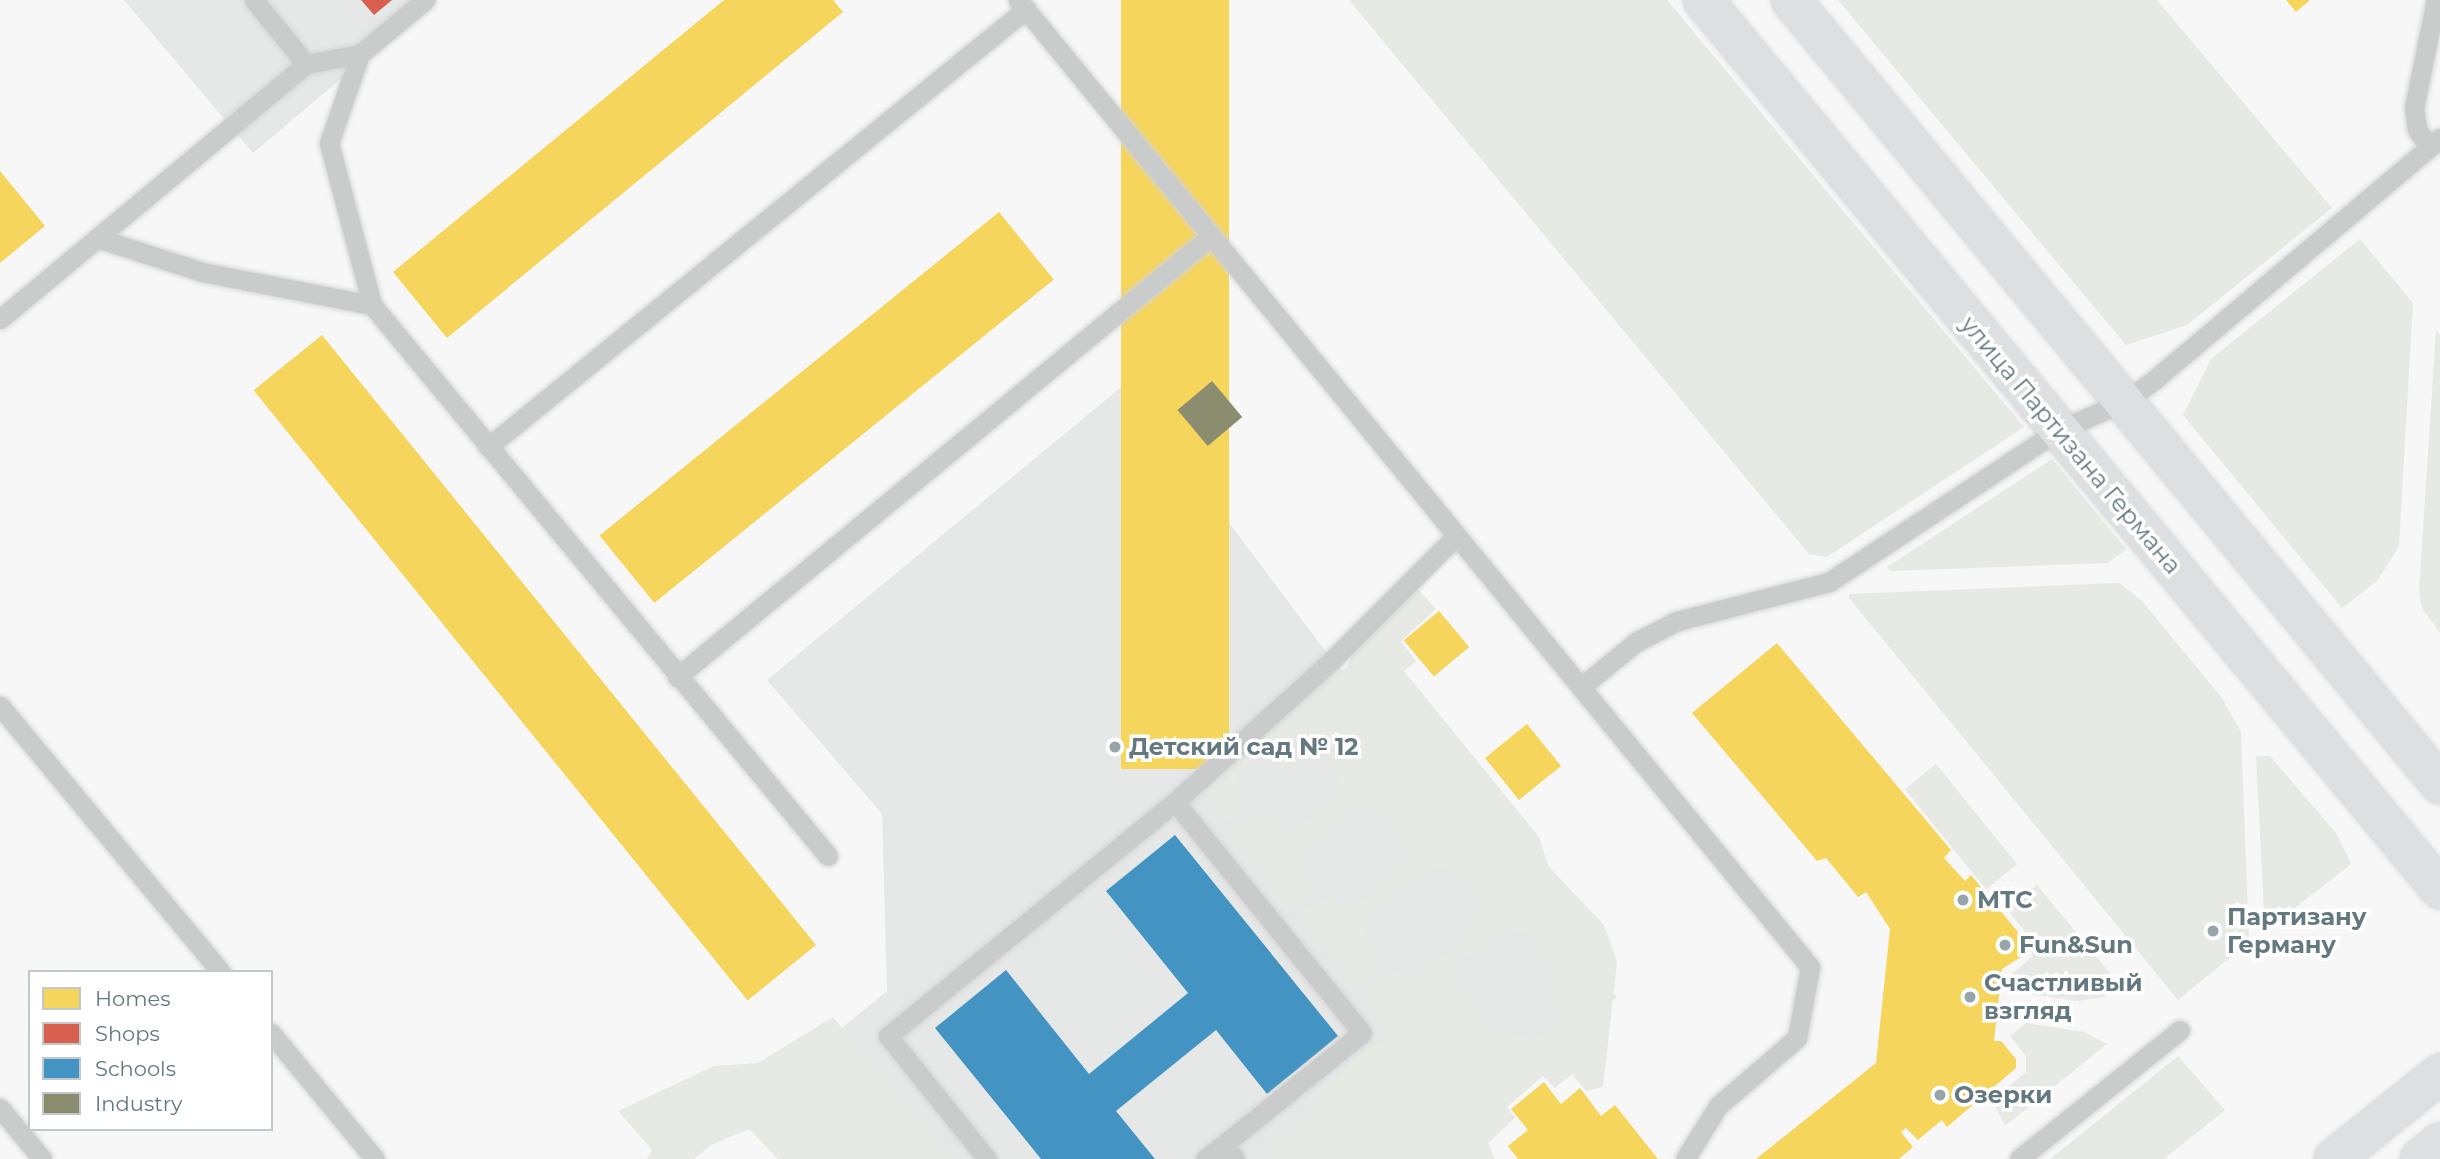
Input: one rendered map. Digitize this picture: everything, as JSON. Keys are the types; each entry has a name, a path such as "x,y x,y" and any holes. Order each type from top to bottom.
{"main road":[{"name":"улица Партизана Германа","path":"1703,0 2440,889"},
{"path":"1791,0 2440,784"},
{"path":"2334,1159 2440,1074"},
{"path":"2420,1159 2440,1143"}],"lane":[{"path":"254,0 306,64"},
{"path":"0,318 306,64 360,54 425,0"},
{"path":"1581,687 1636,642 1677,621 1829,582 2059,430 2123,401 2154,380 2435,142 2417,129 2414,108 2436,0"},
{"path":"488,447 1022,5 1455,537 1810,967 1797,1038 1718,1106 1685,1159"},
{"path":"360,54 329,143 372,305 677,677 828,856"},
{"path":"677,677 1211,236"},
{"path":"97,238 202,272 372,305"},
{"path":"988,1159 888,1036 1175,802 1332,660 1455,537"},
{"path":"0,706 219,970"},
{"path":"1175,802 1362,1033 1229,1152 1205,1159"},
{"path":"2019,1159 2180,1030"},
{"path":"273,1035 375,1159"},
{"path":"0,1108 42,1159"}],"shaded area":[{"path":"124,0 434,0 253,153"},
{"path":"1349,0 1667,0 2024,427 1827,557 1809,554"},
{"path":"1838,0 2157,0 2332,208 2187,325 2126,345"},
{"path":"2360,239 2413,303 2399,546 2378,580 2342,608 2183,415 2211,359"},
{"path":"2436,330 2440,335 2440,633 2422,608 2419,591"},
{"name":"Детский сад № 12","path":"1125,384 1332,660 1617,997 1415,1159 890,1159 805,1058 887,991 882,814 767,680"},
{"path":"2052,459 2126,549 2108,563 1890,571 1887,567"},
{"path":"2119,583 2142,601 2222,698 2241,732 2249,942 2178,1000 1849,598 1849,594"},
{"path":"1413,590 1419,590 1436,609 1401,641 1416,661 1404,671 1539,837 1549,867 1604,925 1617,962 1603,1087 1586,1091 1572,1074 1555,1088 1543,1076 1507,1107 1515,1118 1488,1143 1495,1159 1271,1159 1274,1144 1317,1109 1312,1099 1374,1045 1383,1045 1389,1030 1366,1003 1365,993 1393,971 1415,979 1429,963 1451,952 1459,963 1454,978 1496,1032 1532,1039 1551,1032 1559,1020 1547,991 1553,971 1541,957 1535,936 1509,929 1470,956 1463,953 1459,946 1462,937 1482,908 1474,886 1447,869 1428,869 1366,918 1363,925 1379,965 1362,984 1354,984 1300,918 1303,909 1330,897 1346,912 1375,893 1407,857 1407,845 1373,806 1353,810 1307,848 1298,865 1309,885 1309,894 1290,905 1229,833 1249,818 1262,818 1276,832 1289,834 1326,807 1338,787 1336,763 1302,731 1285,736 1238,774 1238,784 1248,798 1235,817 1223,822 1211,810 1210,779 1334,674 1347,668 1354,648"},
{"path":"2256,756 2270,756 2336,833 2351,864 2265,931"},
{"path":"1936,764 2017,864 1986,889 1905,789"},
{"path":"2037,885 2118,983 2104,997 2078,1001 2029,994 2012,974 2032,957 2034,942 2010,913 2011,904"},
{"path":"833,1017 950,1159 778,1159 749,1129 711,1145 694,1159 647,1159 652,1150 618,1111 714,1066 758,1063"},
{"path":"2026,1023 2084,1032 2107,1044 2005,1126 1992,1100 2026,1072 2026,1056 2010,1036"},
{"path":"2178,1056 2225,1110 2164,1159 2050,1159"}],"building: Homes":[{"path":"724,0 833,0 843,12 447,338 393,272"},
{"path":"1121,0 1229,0 1229,769 1121,769"},
{"path":"2286,0 2310,0 2296,12"},
{"path":"0,171 45,226 0,263"},
{"path":"999,212 1054,280 654,603 600,535"},
{"path":"322,335 816,945 748,1000 254,390"},
{"path":"1439,611 1469,647 1434,677 1404,641"},
{"path":"1777,643 1951,850 1944,858 1965,881 1971,875 2027,943 2027,953 2002,969 1994,1041 2001,1041 2016,1059 2016,1068 1947,1127 1942,1120 1918,1140 1906,1128 1901,1132 1913,1147 1899,1159 1756,1159 1876,1063 1890,929 1866,892 1858,897 1826,858 1817,861 1692,713"},
{"path":"1527,724 1561,766 1519,800 1485,758"},
{"path":"1544,1082 1561,1104 1580,1088 1601,1116 1615,1105 1658,1159 1518,1159 1508,1146 1528,1130 1511,1109"}],"building: Shops":[{"path":"361,0 392,0 374,15"}],"building: Schools":[{"path":"1175,835 1338,1036 1267,1094 1216,1030 1116,1111 1155,1159 1041,1159 935,1028 1006,970 1089,1074 1188,993 1106,891"}],"building: Industry":[{"path":"1212,381 1242,417 1208,446 1178,410"}],"place":[{"name":"Детский сад № 12","path":"1115,747"},
{"name":"МТС","path":"1963,900"},
{"name":"Партизану Герману","path":"2213,931"},
{"name":"Fun&Sun","path":"2005,945"},
{"name":"Счастливый взгляд","path":"1970,997"},
{"name":"Озерки","path":"1940,1095"}]}
